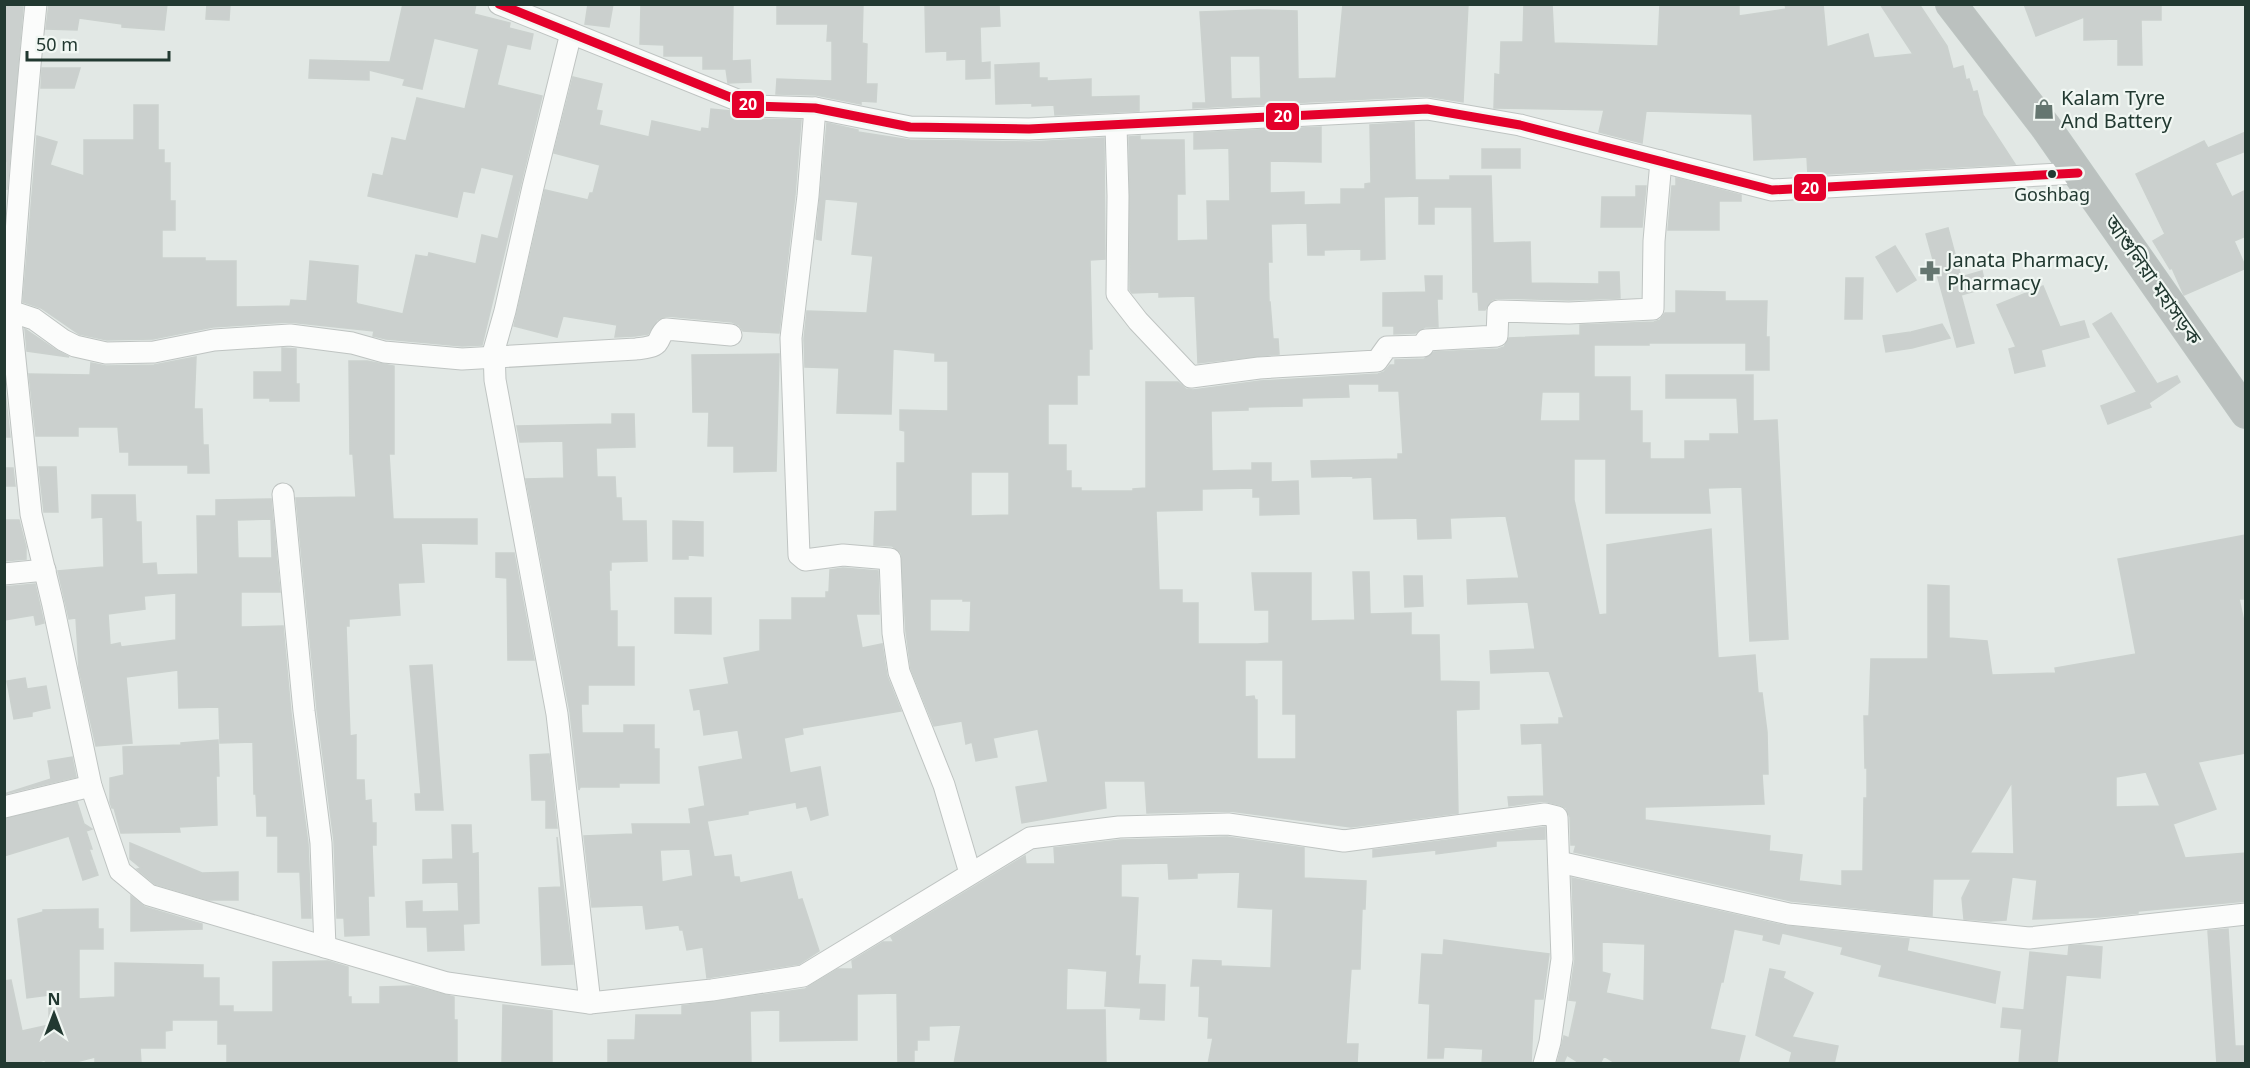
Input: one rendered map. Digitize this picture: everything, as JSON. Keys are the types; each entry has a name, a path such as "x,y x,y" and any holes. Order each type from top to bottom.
{"highway":[{"name":"আশুলিয়া মহাসড়ক","path":"1951,4 2045,126 2246,413"}],"street":[{"path":"36,4 20,198 7,309 31,514 92,786 120,871 149,895 447,983 590,1003 712,990 803,976 1030,838 1119,827 1228,824 1344,841 1545,814 1557,818 1562,959 1552,1034 1544,1064"},
{"path":"499,4 752,106 815,108 910,127 1029,129 1427,109 1520,124 1772,190 2078,173"},
{"path":"571,33 494,350 495,380 556,714 590,1003"},
{"path":"815,108 808,196 791,338 800,555 805,560 843,555 890,559 892,633 899,672 944,785 970,873"},
{"path":"1116,125 1117,294 1138,321 1191,377 1259,368 1377,361 1387,347 1423,346 1426,340 1497,336 1498,311 1569,314 1653,309 1654,241 1661,161"},
{"path":"7,309 33,319 75,346 106,353 154,352 225,339 290,335 352,342 384,352 462,359 636,350 657,343 666,329 731,335"},
{"path":"283,494 304,711 321,843 325,947"},
{"path":"4,574 45,570"},
{"path":"4,807 92,786"},
{"path":"1558,862 1789,914 2029,938 2246,914"}],"building":[{"path":"49,4 167,4 164,30 122,27 122,24 79,18 77,30 46,29"},
{"path":"207,4 230,4 229,20 206,19"},
{"path":"403,4 476,4 474,14 510,23 509,28 533,34 530,49 507,44 497,85 542,96 482,345 462,346 386,339 373,336 374,331 289,322 213,327 153,339 107,340 79,334 41,308 23,302 37,136 57,142 50,165 84,176 84,140 134,140 134,105 158,105 158,150 164,150 164,163 170,163 170,201 175,201 175,230 162,230 162,258 236,261 236,307 290,306 291,300 307,301 310,261 358,266 356,302 403,314 416,255 428,257 429,253 476,264 482,235 498,239 514,175 481,167 474,193 463,191 457,217 368,196 373,174 383,176 392,138 406,141 417,98 465,109 479,49 434,38 422,89 403,85 405,79 369,70 369,80 309,78 310,60 390,62"},
{"path":"588,4 613,4 609,27 585,24"},
{"path":"641,4 733,4 732,61 750,60 751,82 728,83 726,69 703,69 703,56 664,56 664,45 640,44"},
{"path":"777,4 863,4 862,43 867,44 866,84 877,84 876,102 861,101 861,104 816,95 776,94 777,79 832,81 832,41 827,41 828,24 777,24"},
{"path":"925,4 999,4 1000,26 980,27 981,63 990,62 990,78 966,79 966,59 947,60 947,51 926,52"},
{"path":"1343,4 1468,4 1463,102 1426,96 1193,108 1193,103 1206,103 1200,12 1297,11 1298,79 1336,78","holes":["1230,56 1260,56 1261,98 1231,99"]},
{"path":"1524,4 1552,4 1554,43 1658,46 1660,4 1739,4 1739,16 1786,9 1785,4 1823,4 1827,47 1868,34 1874,58 1913,54 1880,4 1919,4 1947,46 1953,69 1963,66 1966,80 1969,79 1973,92 1977,91 1983,115 2015,164 1808,175 1807,157 1754,160 1752,114 1646,111 1642,143 1599,132 1604,110 1494,108 1495,74 1500,75 1501,42 1523,42"},
{"path":"2024,4 2161,4 2161,20 2141,20 2142,65 2118,65 2118,39 2084,40 2084,17 2036,36"},
{"path":"4,6 23,7 7,190 7,162 4,161"},
{"path":"1039,63 1039,78 1047,78 1047,81 1091,79 1091,97 1139,96 1139,111 1055,115 1054,105 996,104 995,65"},
{"path":"42,68 80,68 74,88 41,88"},
{"path":"573,77 602,84 596,110 602,111 599,125 649,137 652,121 701,132 702,128 709,129 711,109 731,111 751,119 801,120 779,333 743,331 739,325 732,322 667,316 657,320 648,334 635,336 615,337 617,325 563,316 557,337 514,326 545,190 588,200 590,193 593,193 600,165 554,153"},
{"path":"1414,122 1415,180 1450,180 1450,176 1491,176 1493,243 1530,242 1531,283 1599,284 1599,272 1619,272 1620,298 1569,300 1498,298 1492,300 1485,310 1479,310 1478,292 1473,292 1472,207 1434,207 1434,224 1419,224 1419,196 1384,197 1385,259 1361,260 1361,249 1324,250 1324,255 1308,255 1307,223 1271,224 1272,262 1268,262 1269,302 1273,339 1278,339 1279,354 1198,363 1195,296 1159,297 1159,292 1132,293 1130,290 1129,137 1140,136 1140,140 1184,140 1185,194 1177,194 1177,241 1208,240 1207,201 1230,201 1229,148 1194,149 1194,133 1321,127 1321,162 1270,161 1270,193 1304,192 1304,205 1341,204 1341,189 1365,189 1365,184 1371,183 1370,125"},
{"path":"827,123 858,130 858,132 910,140 1029,142 1104,138 1105,259 1090,260 1092,349 1089,349 1089,375 1077,375 1077,404 1048,404 1048,445 1066,445 1066,471 1071,471 1071,488 1081,488 1081,491 1133,491 1133,489 1146,488 1146,382 1178,382 1186,389 1193,390 1260,381 1378,374 1384,372 1390,365 1395,365 1395,360 1424,359 1434,352 1498,349 1504,347 1509,338 1580,335 1580,325 1654,322 1660,320 1665,313 1676,313 1676,291 1725,292 1725,301 1767,301 1766,337 1769,337 1769,370 1746,370 1746,343 1594,345 1594,377 1630,377 1630,411 1642,411 1642,443 1650,443 1650,459 1685,459 1685,441 1710,441 1710,434 1739,434 1737,398 1666,398 1666,375 1753,375 1753,421 1777,420 1788,639 1750,641 1742,487 1708,488 1710,513 1606,513 1606,459 1574,459 1574,500 1599,615 1607,614 1607,545 1711,529 1718,658 1755,655 1758,693 1762,693 1767,732 1768,774 1762,774 1764,804 1645,807 1645,820 1770,836 1769,851 1802,855 1799,881 1842,886 1842,871 1863,871 1864,798 1867,798 1864,716 1869,716 1871,659 1928,659 1928,585 1949,586 1949,638 1987,641 1992,675 2056,673 2055,668 2136,654 2118,559 2246,535 2246,599 2239,599 2246,631 2246,753 2198,762 2216,809 2173,824 2185,858 2246,853 2246,901 2099,917 2033,919 2037,880 2012,877 2006,920 1990,921 1964,919 1962,898 1971,879 1933,879 1932,916 1791,901 1574,852 1576,845 1571,845 1570,817 1566,808 1544,801 1509,806 1508,797 1544,796 1542,743 1522,744 1521,725 1559,724 1559,718 1564,718 1549,671 1491,673 1490,651 1535,649 1528,602 1468,604 1467,580 1519,578 1506,516 1450,518 1451,538 1418,539 1417,518 1374,519 1372,477 1312,477 1311,461 1398,459 1398,454 1403,454 1399,391 1379,391 1379,384 1348,384 1349,397 1302,398 1302,406 1248,407 1248,410 1211,411 1212,471 1252,470 1252,463 1271,463 1271,482 1298,481 1299,514 1260,515 1260,497 1253,497 1253,488 1202,489 1202,510 1156,511 1159,590 1182,590 1182,603 1198,603 1198,644 1258,644 1269,643 1269,610 1255,610 1252,573 1311,573 1311,621 1355,620 1353,572 1369,572 1370,614 1411,613 1411,635 1439,635 1440,681 1479,682 1479,709 1456,710 1458,813 1351,827 1230,811 1147,813 1145,781 1104,781 1106,808 1022,823 1016,787 1048,782 1038,729 993,738 997,757 976,761 972,742 966,744 962,721 934,726 911,669 906,632 901,553 892,546 874,545 875,512 897,511 897,463 905,463 905,431 900,430 900,410 948,411 948,361 935,361 935,353 893,349 891,414 837,413 839,368 805,367 804,339 807,311 867,313 873,256 852,254 858,202 825,199 821,240 816,239","holes":["1542,392 1580,392 1580,421 1540,421","971,472 1009,472 1009,515 971,516","930,599 971,601 970,632 930,631","1245,660 1283,660 1283,714 1296,714 1296,759 1257,759 1257,700 1254,696 1245,697","2146,772 2160,806 2116,807 2116,777","2012,782 2014,854 1970,853"]},
{"path":"2246,132 2246,151 2215,163 2232,197 2246,190 2246,236 2234,241 2246,268 2184,295 2172,268 2170,269 2153,241 2165,234 2136,174 2204,141 2208,148"},
{"path":"1482,149 1520,149 1520,168 1482,168"},
{"path":"1676,178 1741,195 1741,201 1719,201 1719,230 1668,230 1672,186 1676,186"},
{"path":"1636,186 1646,186 1642,227 1601,227 1602,197 1636,197"},
{"path":"1948,228 1961,277 1982,271 1986,288 1961,295 1974,343 1957,347 1926,234"},
{"path":"1895,246 1916,280 1897,292 1876,257"},
{"path":"1425,276 1442,276 1442,299 1437,299 1438,327 1425,327 1415,333 1394,334 1394,326 1383,326 1383,293 1426,292"},
{"path":"1846,278 1863,278 1862,319 1845,319"},
{"path":"2043,286 2060,327 2084,321 2089,337 2041,350 2045,366 2015,373 2009,349 2016,347 1997,305"},
{"path":"2111,313 2157,384 2177,376 2180,382 2149,403 2151,407 2108,424 2101,406 2137,392 2093,324"},
{"path":"1942,324 1950,338 1886,352 1883,336"},
{"path":"25,329 56,350 69,357 27,351"},
{"path":"282,348 296,349 296,384 299,384 299,401 270,401 270,398 254,398 254,372 282,372"},
{"path":"779,354 776,471 734,472 734,446 708,446 709,412 693,412 692,355"},
{"path":"196,357 194,409 202,409 203,445 208,445 209,473 188,473 188,465 129,465 129,452 120,452 118,427 78,427 78,436 36,436 29,374 90,375 91,363 106,366 154,365"},
{"path":"349,361 367,361 394,366 394,454 389,454 393,519 477,519 477,544 421,543 424,582 398,583 400,615 349,619 349,626 346,626 350,736 356,735 356,780 364,780 365,801 371,800 372,823 376,823 376,845 372,845 374,896 368,896 369,935 345,936 344,918 337,918 334,841 317,710 296,498 356,497 353,454 350,454"},
{"path":"4,382 10,437 4,437"},
{"path":"612,414 634,414 635,447 596,448 597,477 615,477 616,498 621,498 622,521 646,521 647,561 611,562 611,570 609,570 610,611 617,611 617,647 634,647 634,685 588,685 588,704 581,704 582,733 624,733 624,725 654,725 654,749 659,749 659,783 619,783 619,787 580,787 579,790 570,712 526,479 564,478 563,441 520,442 517,426 612,424"},
{"path":"39,467 56,467 58,512 44,512"},
{"path":"4,468 13,468 15,486 4,486"},
{"path":"92,495 135,495 136,522 141,522 142,564 156,563 157,575 198,574 197,516 216,516 216,500 271,499 280,592 241,592 241,627 283,626 291,713 308,844 311,918 302,918 300,872 278,872 278,836 267,836 267,816 257,816 256,794 254,794 253,742 220,743 219,707 179,708 178,670 126,677 132,743 96,746 79,669 76,618 69,619 58,571 104,567 103,517 92,518","holes":["271,519 272,558 238,558 237,520","176,593 176,640 121,647 120,643 110,645 108,614 145,609 144,596"]},
{"path":"4,520 19,520 26,547 26,559 4,561"},
{"path":"673,521 703,522 703,556 688,555 688,559 673,559"},
{"path":"496,553 514,553 534,660 508,660 507,578 496,577"},
{"path":"843,568 878,571 879,614 856,614 862,648 882,644 887,676 901,711 802,728 803,734 784,738 790,773 820,767 828,815 811,820 807,806 797,808 796,802 707,821 714,857 731,855 734,877 739,877 740,883 791,872 798,900 802,899 819,951 799,964 707,978 703,947 687,950 683,930 680,930 679,925 646,929 643,905 592,907 584,836 633,834 632,824 691,824 689,809 705,806 699,767 743,759 738,730 704,735 700,709 694,710 690,690 729,684 724,658 760,651 760,620 792,620 792,598 826,598 826,592 829,592 830,570","holes":["690,849 693,876 662,882 660,850"]},
{"path":"1404,576 1422,576 1423,606 1405,607"},
{"path":"35,584 44,623 36,625 34,615 4,620 4,587"},
{"path":"675,598 711,598 711,634 675,633"},
{"path":"432,665 443,810 416,810 415,794 421,794 410,666"},
{"path":"25,678 27,689 46,686 50,708 32,712 32,716 14,719 7,681"},
{"path":"218,740 217,825 179,827 180,832 121,833 110,802 110,778 124,775 123,747 181,745 181,743"},
{"path":"549,754 557,828 546,828 546,800 532,800 530,755"},
{"path":"72,757 76,777 4,794 51,779 48,761"},
{"path":"77,802 84,824 92,829 86,831 92,849 89,849 98,875 83,880 69,836 4,856 4,819"},
{"path":"452,825 471,825 472,854 478,853 479,923 463,924 464,950 428,951 427,927 407,927 406,902 422,901 422,912 459,911 458,882 423,883 423,860 453,859"},
{"path":"1545,827 1545,839 1496,841 1496,846 1436,854 1436,850 1373,857 1373,850"},
{"path":"557,837 573,964 542,965 539,888 561,887"},
{"path":"1227,837 1304,848 1304,878 1366,881 1365,909 1362,909 1360,969 1351,969 1346,1044 1358,1044 1357,1064 1208,1064 1213,1038 1208,1038 1209,1017 1199,1016 1200,986 1191,986 1193,960 1221,961 1221,966 1271,968 1273,909 1238,907 1240,872 1197,873 1197,878 1169,879 1168,863 1121,864 1121,897 1138,898 1135,956 1140,956 1138,984 1165,985 1164,1020 1140,1019 1141,1008 1105,1006 1107,971 1067,968 1066,1010 1105,1010 1106,1064 1003,1064 985,1061 985,1064 954,1064 961,1025 929,1026 929,1040 917,1040 914,1064 898,1064 897,993 857,994 857,1040 780,1041 780,1010 750,1011 751,1064 608,1064 608,1040 635,1040 636,1015 682,1015 682,1006 805,989 838,969 853,969 852,961 883,942 894,942 891,937 1025,856 1026,864 1055,864 1054,848 1120,840"},
{"path":"130,843 202,873 238,872 238,900 209,900 155,884 137,869 141,868 130,859"},
{"path":"1572,878 1786,926 1909,939 1907,951 2000,972 1995,1003 1879,976 1882,965 1841,954 1843,947 1782,933 1779,944 1763,940 1764,935 1734,929 1710,1029 1745,1036 1738,1064 1617,1064 1604,1056 1600,1064 1581,1064 1567,1055 1563,1064 1557,1064 1564,1036 1569,1038 1577,1001 1569,1000 1575,959","holes":["1602,942 1645,944 1644,1001 1606,993 1610,974 1602,972"]},
{"path":"131,896 145,907 202,924 202,929 131,931"},
{"path":"98,909 98,929 103,929 103,949 79,949 79,999 115,997 115,963 203,965 203,978 219,978 219,1006 233,1006 233,1012 273,1012 273,962 328,961 348,967 348,997 351,997 351,1004 380,1004 380,987 412,986 454,997 454,1020 457,1020 457,1064 227,1064 227,1044 218,1044 218,1020 172,1020 172,1030 165,1031 165,1048 140,1048 141,1063 95,1064 95,1057 68,1064 46,1064 45,1060 31,1064 4,1064 4,981 11,980 22,1031 49,1025 49,995 27,998 18,919 43,912 43,910"},
{"path":"2228,929 2235,1046 2246,1046 2246,1064 2217,1064 2208,931"},
{"path":"1444,940 1549,954 1543,999 1534,999 1531,1064 1482,1064 1483,1049 1444,1047 1443,1058 1428,1058 1430,1004 1419,1003 1422,954 1443,955"},
{"path":"2069,946 2102,947 2100,978 2066,975 2057,1064 2019,1064 2022,1029 2001,1027 2003,1008 2024,1010 2030,952 2068,956"},
{"path":"1770,969 1785,972 1783,978 1813,993 1792,1037 1838,1046 1834,1064 1789,1064 1792,1052 1756,1035"},
{"path":"503,1005 552,1011 552,1064 502,1064"}],"transit line":[{"name":"20","path":"499,4 752,106 815,108 910,127 1029,129 1427,109 1520,125 1772,190 2078,173"}],"place":[{"name":"Kalam Tyre And Battery","path":"2044,109"},
{"name":"Goshbag","path":"2052,174"},
{"name":"Janata Pharmacy, Pharmacy","path":"1930,271"}]}
